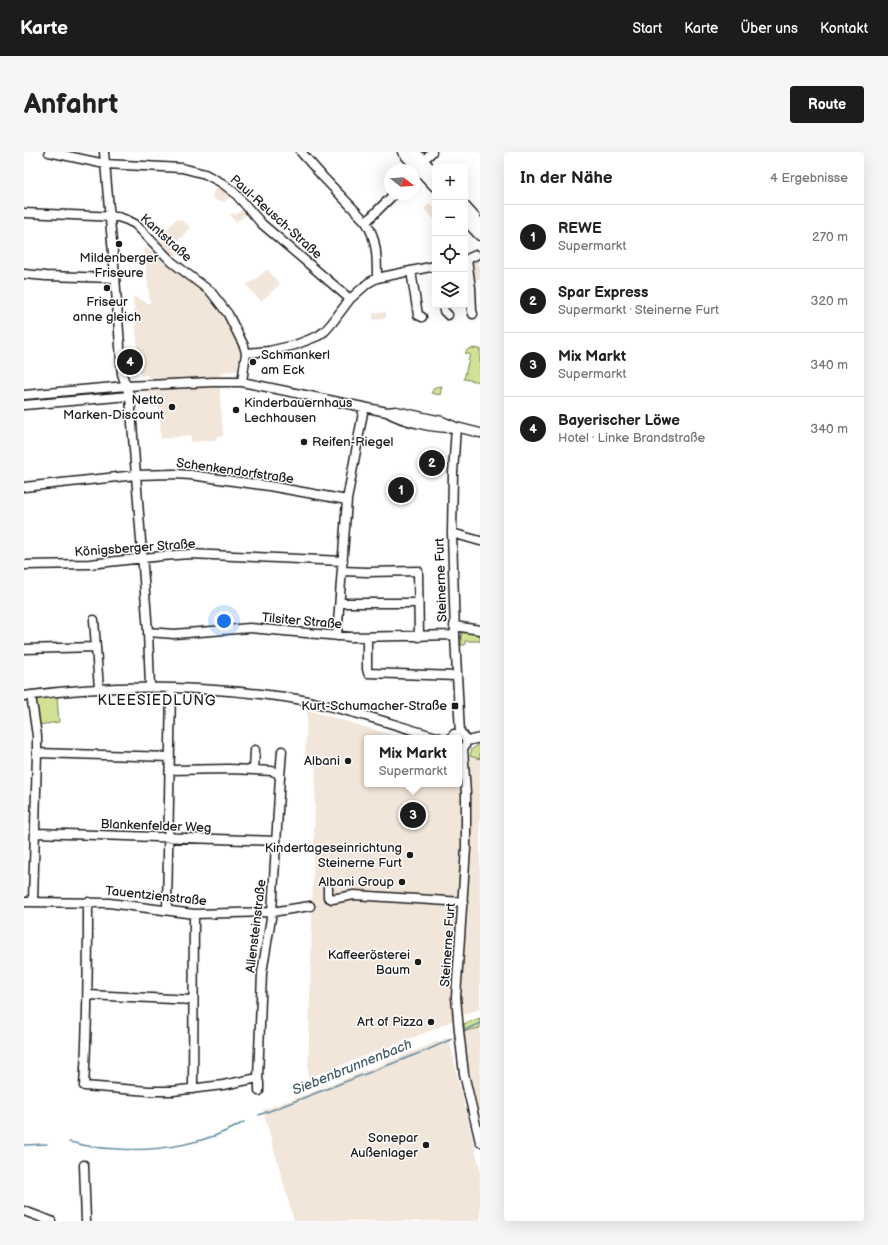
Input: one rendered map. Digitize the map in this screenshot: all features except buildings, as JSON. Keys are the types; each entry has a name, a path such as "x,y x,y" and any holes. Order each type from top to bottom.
{"main road":[{"path":"403,152 432,183"},
{"path":"416,152 432,171"},
{"path":"468,210 480,224"},
{"path":"468,222 480,235"}],"street":[{"name":"Paul-Reusch-Straße","path":"49,152 105,164 182,168 205,174 222,183 243,201 262,224 350,299"},
{"path":"104,152 122,374 130,396 148,632 150,687"},
{"path":"301,152 325,180 366,222 375,242 377,278"},
{"path":"366,222 388,200"},
{"name":"Kantstraße","path":"24,213 110,216 118,217 135,224 172,262 211,292 228,314 246,353"},
{"path":"468,259 476,255"},
{"path":"242,382 246,353 269,351 295,345 318,336 332,323 350,299 368,283 377,278 432,267"},
{"path":"411,271 418,315 422,317"},
{"path":"468,271 473,314"},
{"path":"24,274 59,277 115,278"},
{"path":"444,308 444,311 448,315"},
{"path":"24,395 126,386 242,382 387,412 395,417 437,427 456,427 480,432"},
{"path":"24,405 130,396"},
{"path":"337,636 348,500 364,407"},
{"name":"Steinerne Furt","path":"456,427 453,466 452,533 454,626 460,733"},
{"name":"Schenkendorfstraße","path":"24,487 136,475 174,474 269,486 348,500"},
{"path":"452,533 480,541"},
{"name":"Königsberger Straße","path":"24,566 90,564 190,554 343,561"},
{"path":"342,571 418,571 419,636"},
{"path":"340,603 418,603"},
{"path":"94,620 99,689"},
{"path":"454,626 480,630"},
{"name":"Tilsiter Straße","path":"148,632 174,634 250,628 366,638 455,635"},
{"path":"366,638 366,669 368,673 457,676"},
{"path":"24,649 96,647"},
{"path":"33,902 36,833 37,736 27,696 99,689 150,687 242,692 300,699 347,710 430,735"},
{"path":"167,910 171,688"},
{"path":"453,735 460,733 465,737 463,746"},
{"path":"463,746 480,738"},
{"name":"Steinerne Furt","path":"463,746 467,823 457,1004 464,1074 480,1142"},
{"path":"254,770 255,750"},
{"name":"Allensteinstraße","path":"259,1092 258,1078 262,973 272,912 282,751"},
{"path":"37,753 170,757"},
{"path":"170,770 229,769 272,771 277,773 280,777"},
{"name":"Blankenfelder Weg","path":"36,833 276,841"},
{"path":"328,888 328,897 332,899 354,895 462,902"},
{"name":"Tauentzienstraße","path":"24,902 88,902 131,905 194,914 272,912 310,906"},
{"path":"88,902 88,995 84,1086 149,1092 173,1091 223,1085 258,1078"},
{"path":"194,914 194,1089"},
{"path":"88,995 193,1000"},
{"path":"84,1165 86,1221"},
{"path":"24,1211 51,1221"}],"shaded area":[{"path":"218,186 230,196 224,202 220,200 218,202 211,196"},
{"path":"430,203 432,205 432,217 424,209"},
{"path":"244,209 248,213 236,222 230,215 233,213 235,215"},
{"path":"176,219 181,220 190,227 174,246 180,251 174,259 157,241"},
{"path":"144,248 159,254 210,293 228,316 241,346 237,371 220,372 220,398 223,436 216,437 216,440 191,442 191,435 161,439 159,407 150,407 148,375 140,376 133,296 150,304"},
{"path":"477,258 480,260 477,264 480,268 480,279 472,279 471,262"},
{"path":"267,269 280,284 261,301 246,285 256,279"},
{"path":"386,312 386,318 373,320 373,314"},
{"path":"307,710 392,735 364,735 364,787 462,787 462,760 468,760 470,756 480,759 480,1009 467,1013 437,1028 308,1078 316,759 305,758"},
{"path":"480,1028 480,1118 467,1061 465,1031"},
{"path":"449,1037 480,1169 480,1221 294,1221 263,1110"}],"green space":[{"path":"471,348 480,349 480,382 464,379 470,354 465,353"},
{"path":"442,386 440,395 431,393 435,387"},
{"path":"462,633 480,634 480,642 465,641 465,645 461,645 461,636"},
{"path":"57,696 59,722 38,725 36,701 43,697"},
{"path":"480,742 480,759 470,756 472,749 477,746 476,743"},
{"path":"480,1018 480,1028 465,1031 464,1024"}],"waterway":[{"name":"Siebenbrunnenbach","path":"465,1030 480,1023"},
{"name":"Siebenbrunnenbach","path":"259,1115 425,1051 454,1038"},
{"name":"Siebenbrunnenbach","path":"69,1142 110,1149 150,1149 200,1141 215,1136 244,1122"},
{"name":"Siebenbrunnenbach","path":"24,1145 47,1144"}],"place":[{"name":"Mildenberger Friseure","path":"119,244"},
{"name":"Friseur anne gleich","path":"107,288"},
{"name":"Bayerischer Löwe","path":"130,362"},
{"name":"Schmankerl am Eck","path":"253,362"},
{"name":"Netto Marken-Discount","path":"172,407"},
{"name":"Kinderbauernhaus Lechhausen","path":"236,410"},
{"name":"Reifen-Riegel","path":"304,442"},
{"name":"Spar Express","path":"432,463"},
{"name":"REWE","path":"401,490"},
{"name":"Kurt-Schumacher-Straße","path":"455,706"},
{"name":"Albani","path":"348,761"},
{"name":"Mix Markt","path":"413,815"},
{"name":"Kindertageseinrichtung Steinerne Furt","path":"410,855"},
{"name":"Albani Group","path":"402,882"},
{"name":"Kaffeerösterei Baum","path":"418,962"},
{"name":"Art of Pizza","path":"431,1022"},
{"name":"Sonepar Außenlager","path":"426,1145"}],"district":[{"name":"KLEESIEDLUNG","path":"157,700"}]}
